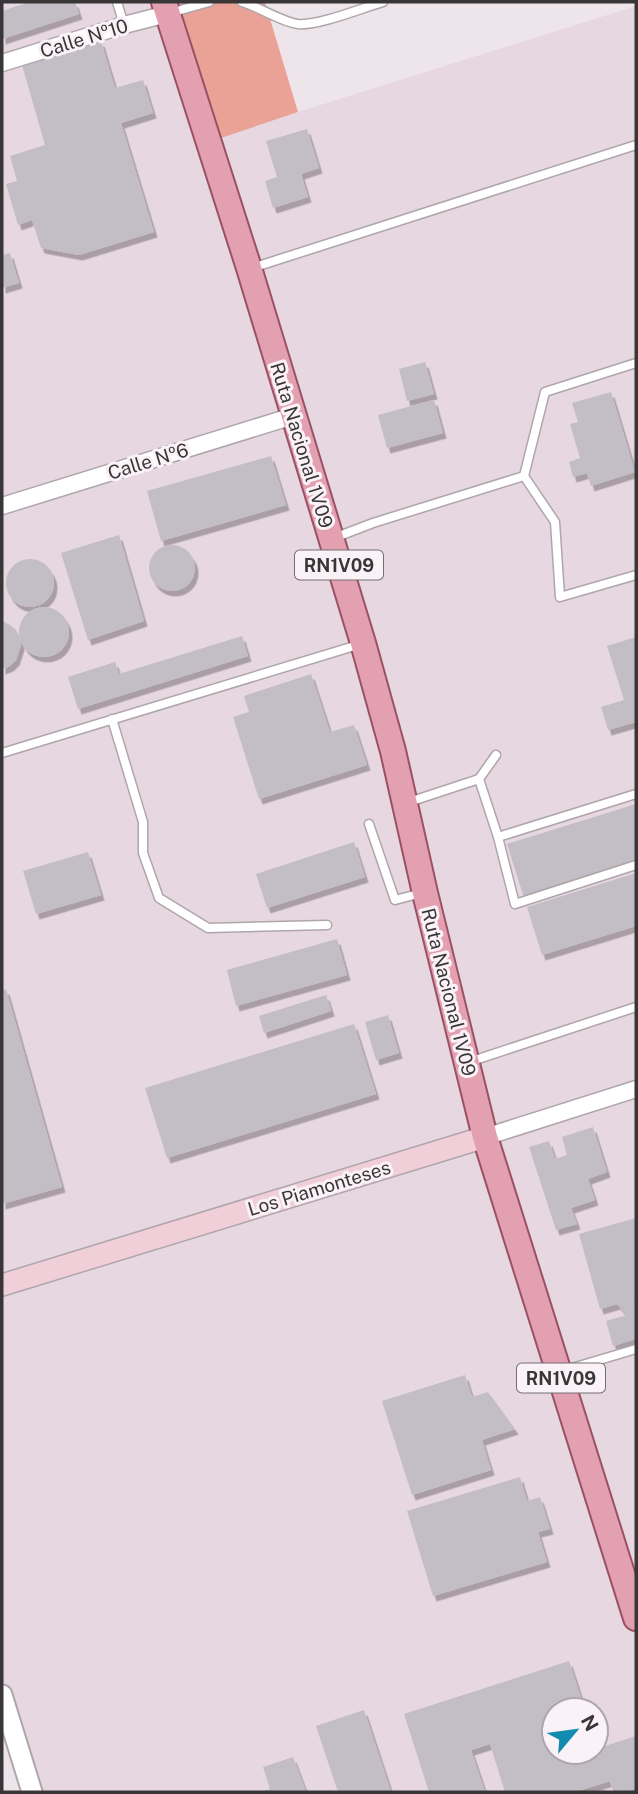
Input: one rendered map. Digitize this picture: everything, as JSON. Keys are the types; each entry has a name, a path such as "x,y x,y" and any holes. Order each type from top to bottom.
{"main road":[{"name":"Ruta Nacional 1V09","path":"166,8 249,268 363,643 393,751 485,1137"},
{"name":"Los Piamonteses","path":"2,1285 485,1137"},
{"name":"RN1V09","path":"485,1137 636,1618"}],"street":[{"name":"Calle Nº10","path":"2,63 124,25 166,8"},
{"name":"Calle Nº6","path":"2,506 293,416"},
{"name":"Los Piamonteses","path":"485,1137 636,1089"},
{"path":"2,1695 32,1792"}],"lane":[{"path":"117,2 124,25"},
{"path":"166,8 209,2"},
{"path":"242,2 297,24 315,23 383,2"},
{"path":"249,268 636,145"},
{"path":"636,363 545,392 523,476 555,522 560,597 636,575"},
{"path":"331,539 373,523 523,476"},
{"path":"2,753 363,643"},
{"path":"112,719 143,822 143,853 159,898 208,929 327,925"},
{"path":"405,803 479,779 496,755"},
{"path":"479,779 498,837 515,904 636,865"},
{"path":"498,837 636,794"},
{"path":"369,824 395,900 425,893"},
{"path":"466,1063 636,1007"},
{"path":"559,1372 636,1349"}],"shaded area":[{"path":"2,2 158,2 201,144 636,6 636,1792 32,1792 2,1695"},
{"path":"164,2 265,2 298,112 200,145"}],"building":[{"path":"30,2 75,2 79,14 2,39 2,11"},
{"path":"101,41 115,88 143,80 153,113 121,123 154,232 79,255 41,248 32,220 18,225 6,184 17,181 10,156 45,145 22,65"},
{"path":"307,129 319,168 301,174 308,197 273,208 265,181 277,177 266,141"},
{"path":"10,253 19,283 2,288 2,255"},
{"path":"425,362 434,394 407,401 399,369"},
{"path":"611,392 635,472 591,486 587,473 573,477 569,462 580,458 570,424 578,422 572,403"},
{"path":"434,400 443,433 387,448 378,415"},
{"path":"271,456 286,505 161,541 147,491"},
{"path":"119,535 144,621 88,640 61,553"},
{"path":"172,545 188,552 195,568 188,584 172,591 156,584 149,568 156,552"},
{"path":"30,559 47,566 54,583 47,600 30,607 13,600 6,583 13,566"},
{"path":"44,607 62,614 69,632 62,650 44,657 26,650 19,632 26,614"},
{"path":"2,621 16,630 21,645 16,660 2,669"},
{"path":"242,636 248,656 78,709 68,677 115,662 119,674"},
{"path":"636,637 636,722 608,730 601,707 624,700 607,646"},
{"path":"311,674 330,732 354,725 367,765 259,799 233,717 249,712 244,696"},
{"path":"636,804 636,859 523,895 507,844"},
{"path":"354,842 365,877 267,908 256,874"},
{"path":"88,852 101,895 36,914 23,871"},
{"path":"636,873 636,926 542,955 527,907"},
{"path":"337,939 347,975 236,1006 227,970"},
{"path":"6,989 62,1187 2,1204 2,991"},
{"path":"326,995 331,1011 264,1033 259,1016"},
{"path":"388,1015 399,1053 376,1060 365,1022"},
{"path":"354,1024 376,1094 167,1158 145,1088"},
{"path":"593,1127 607,1172 588,1179 595,1200 571,1208 577,1224 556,1230 529,1147 549,1141 555,1159 567,1155 562,1137"},
{"path":"636,1218 636,1300 633,1301 636,1306 636,1339 613,1346 606,1321 627,1315 617,1304 600,1309 579,1234"},
{"path":"465,1375 472,1397 488,1392 515,1429 482,1440 491,1470 412,1495 382,1401"},
{"path":"520,1477 527,1501 540,1497 550,1529 538,1532 547,1562 433,1596 407,1511"},
{"path":"569,1661 580,1696 540,1696 540,1766 610,1766 610,1744 636,1736 636,1789 613,1792 610,1781 575,1792 505,1792 490,1744 471,1750 485,1792 429,1792 404,1714"},
{"path":"364,1710 391,1792 338,1792 316,1726"},
{"path":"293,1757 306,1792 260,1792 270,1789 263,1767"}]}
